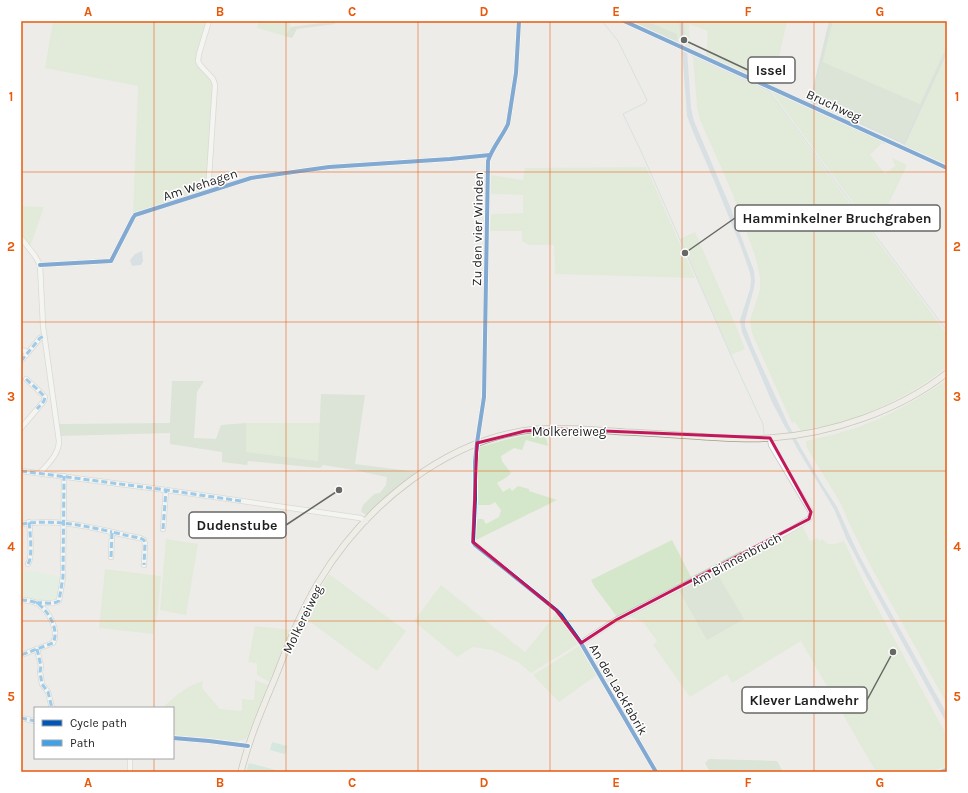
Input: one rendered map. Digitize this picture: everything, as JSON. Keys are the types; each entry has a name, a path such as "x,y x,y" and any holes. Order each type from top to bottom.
{"main road":[{"name":"Molkereiweg","path":"241,772 257,720 295,628 319,581 340,552 366,521 390,497 413,478 447,456 477,443 494,438 525,431 557,428 742,439 798,435 842,426 876,413 903,401 947,373"}],"street":[{"path":"208,192 215,85 213,79 198,61 209,21"},
{"name":"Zu den vier Winden","path":"477,443 484,397 488,161 508,124 516,73 519,21"},
{"name":"Bruchweg","path":"624,21 947,168"},
{"name":"Am Wehagen","path":"40,265 112,261 135,216 251,178 329,167 443,160 490,155"},
{"path":"21,238 40,265 44,336 59,446 55,455 40,473"},
{"path":"21,361 40,338 44,336"},
{"path":"21,350 27,353"},
{"path":"21,428 44,401 45,397 26,379"},
{"name":"Am Binnenbruch","path":"581,643 616,620 789,531 809,519 811,512 771,445 770,438"},
{"name":"An der Lackfabrik","path":"477,443 475,462 473,542 556,610 581,643 656,772"},
{"path":"21,471 354,517 366,521"},
{"path":"36,603 42,602 55,604 59,601 63,578 64,476"},
{"path":"163,529 166,490"},
{"path":"21,524 46,521 87,526 140,538 144,540 145,544 144,565"},
{"path":"28,564 30,560 29,522"},
{"path":"111,557 112,532"},
{"path":"21,600 28,600 36,603 46,611 54,626 55,640 53,643 21,655"},
{"path":"37,649 41,666 40,672 42,684 48,692 52,707"},
{"path":"21,718 34,721"},
{"path":"174,738 248,746"},
{"path":"130,759 130,772"}],"highlighted area":[{"path":"557,429 770,438 811,512 809,519 616,620 581,643 556,610 473,542 477,443 525,431"}],"green space":[{"path":"53,21 208,21 197,60 212,79 214,85 207,191 133,213 138,86 45,68"},
{"path":"259,21 289,21 291,27 285,36 257,28"},
{"path":"336,21 335,24 297,29 292,38 285,36 291,27"},
{"path":"629,21 646,21 677,34 678,44"},
{"path":"646,21 679,21 681,46 678,44 677,34"},
{"path":"684,21 787,21 773,85 706,55 708,31 689,24 690,48 686,46"},
{"path":"829,21 833,21 823,62 920,104 947,45 947,53 905,145 810,101"},
{"path":"833,21 947,21 947,45 920,104 823,62"},
{"path":"947,53 947,164 905,145"},
{"path":"693,57 769,92 947,334 947,367 906,394 873,411 834,424 801,431 795,422 792,423 752,333 750,320 760,289 760,277 755,256 732,192 700,120 697,107"},
{"path":"726,69 885,141 885,144 725,70"},
{"path":"771,91 882,143 870,155 885,174 895,166 892,158 907,165 875,233"},
{"path":"646,167 695,278 555,274 554,245 529,245 522,241 522,231 490,231 491,214 523,213 523,195 491,194 491,175 523,180 525,168"},
{"path":"21,206 44,207 30,247 21,235"},
{"path":"695,232 745,349 731,355 680,239"},
{"path":"947,380 947,704 871,567 841,504 806,446 806,441 836,434 877,420 908,404"},
{"path":"172,381 204,381 197,392 194,438 216,439 221,425 246,423 246,452 318,461 321,394 365,395 355,464 417,472 369,514 364,514 361,511 363,505 374,494 380,493 386,485 387,477 323,465 320,468 248,461 247,465 222,462 222,452 170,444 170,433 60,436 59,424 170,423"},
{"path":"246,423 320,423 319,461 246,452"},
{"path":"533,434 545,434 548,446 526,440 522,450 514,448 501,456 502,461 511,473 497,483 503,492 510,488 512,491 518,486 557,500 474,541 476,519 483,519 486,524 499,517 501,510 495,502 490,505 476,505 477,464 480,447"},
{"path":"802,525 810,541 818,538 819,541 822,539 828,544 835,544 844,541 865,585 947,736 947,766 930,772 876,772 801,641 732,683 727,674 690,697 653,645 657,641 643,622 627,616 679,590 707,639 716,572"},
{"path":"166,539 198,544 186,615 160,610"},
{"path":"672,540 691,577 676,584 678,588 618,618 591,580"},
{"path":"741,551 744,557 716,572 744,619 707,640 676,585"},
{"path":"105,569 161,576 158,610 153,634 99,628"},
{"path":"21,571 62,577 56,601 40,602 28,597 21,597"},
{"path":"329,574 406,631 377,671 305,618"},
{"path":"441,585 525,652 557,613 579,642 531,673 518,662 492,650 473,647 457,657 414,621"},
{"path":"255,626 291,630 269,682 257,675 257,663 248,662"},
{"path":"581,645 598,674 559,702 533,675"},
{"path":"255,680 268,685 246,739 235,742 174,736 174,707 163,707 181,692 203,681 202,688 220,709 242,711 242,699 254,700"},
{"path":"709,759 777,761 783,772 710,772 705,763"}],"shaded area":[{"path":"679,21 684,21 686,48 681,46"},
{"path":"682,48 687,50 691,108 694,121 729,204 754,271 754,288 745,321 745,326 753,347 788,424 822,484 837,507 860,557 947,714 947,724 847,540 834,509 785,427 772,402 742,332 740,320 750,289 750,273 741,247 687,116"},
{"path":"142,251 143,261 141,265 132,266 130,260 135,254"},
{"path":"272,742 287,746 285,754 270,750"},
{"path":"249,763 283,772 246,772"}],"waterway":[{"path":"602,21 618,41 647,100 645,103 623,114 763,424 764,434"},
{"path":"830,21 811,101 857,122"},
{"path":"904,143 947,51"},
{"path":"691,55 769,91 947,331"},
{"path":"860,123 947,165"}],"marked path":[{"path":"21,361 40,338 44,336"},
{"path":"26,379 45,397 44,401 37,409"},
{"path":"21,471 241,501"},
{"path":"36,603 51,603 59,601 63,577 64,476"},
{"path":"163,529 166,490"},
{"path":"28,564 30,561 31,550 29,522"},
{"path":"21,524 56,522 112,532"},
{"path":"111,557 112,532 140,538 144,540 145,544 144,565"},
{"path":"21,600 35,602 41,606 49,615 55,632 53,643 21,655"},
{"path":"37,649 41,666 40,672 42,684 48,692 52,707"},
{"path":"21,718 34,721"},
{"path":"940,772 947,769"}],"cycle path":[{"path":"519,21 516,73 508,124 488,161 484,397 475,462 473,542 561,615 581,643 656,772"},
{"path":"624,21 947,168"},
{"path":"40,265 111,261 135,215 251,178 329,167 490,155"},
{"path":"174,738 248,746"}],"place":[{"name":"Issel","path":"684,40"},
{"name":"Hamminkelner Bruchgraben","path":"685,253"},
{"name":"Dudenstube","path":"339,490"},
{"name":"Klever Landwehr","path":"893,652"}]}
